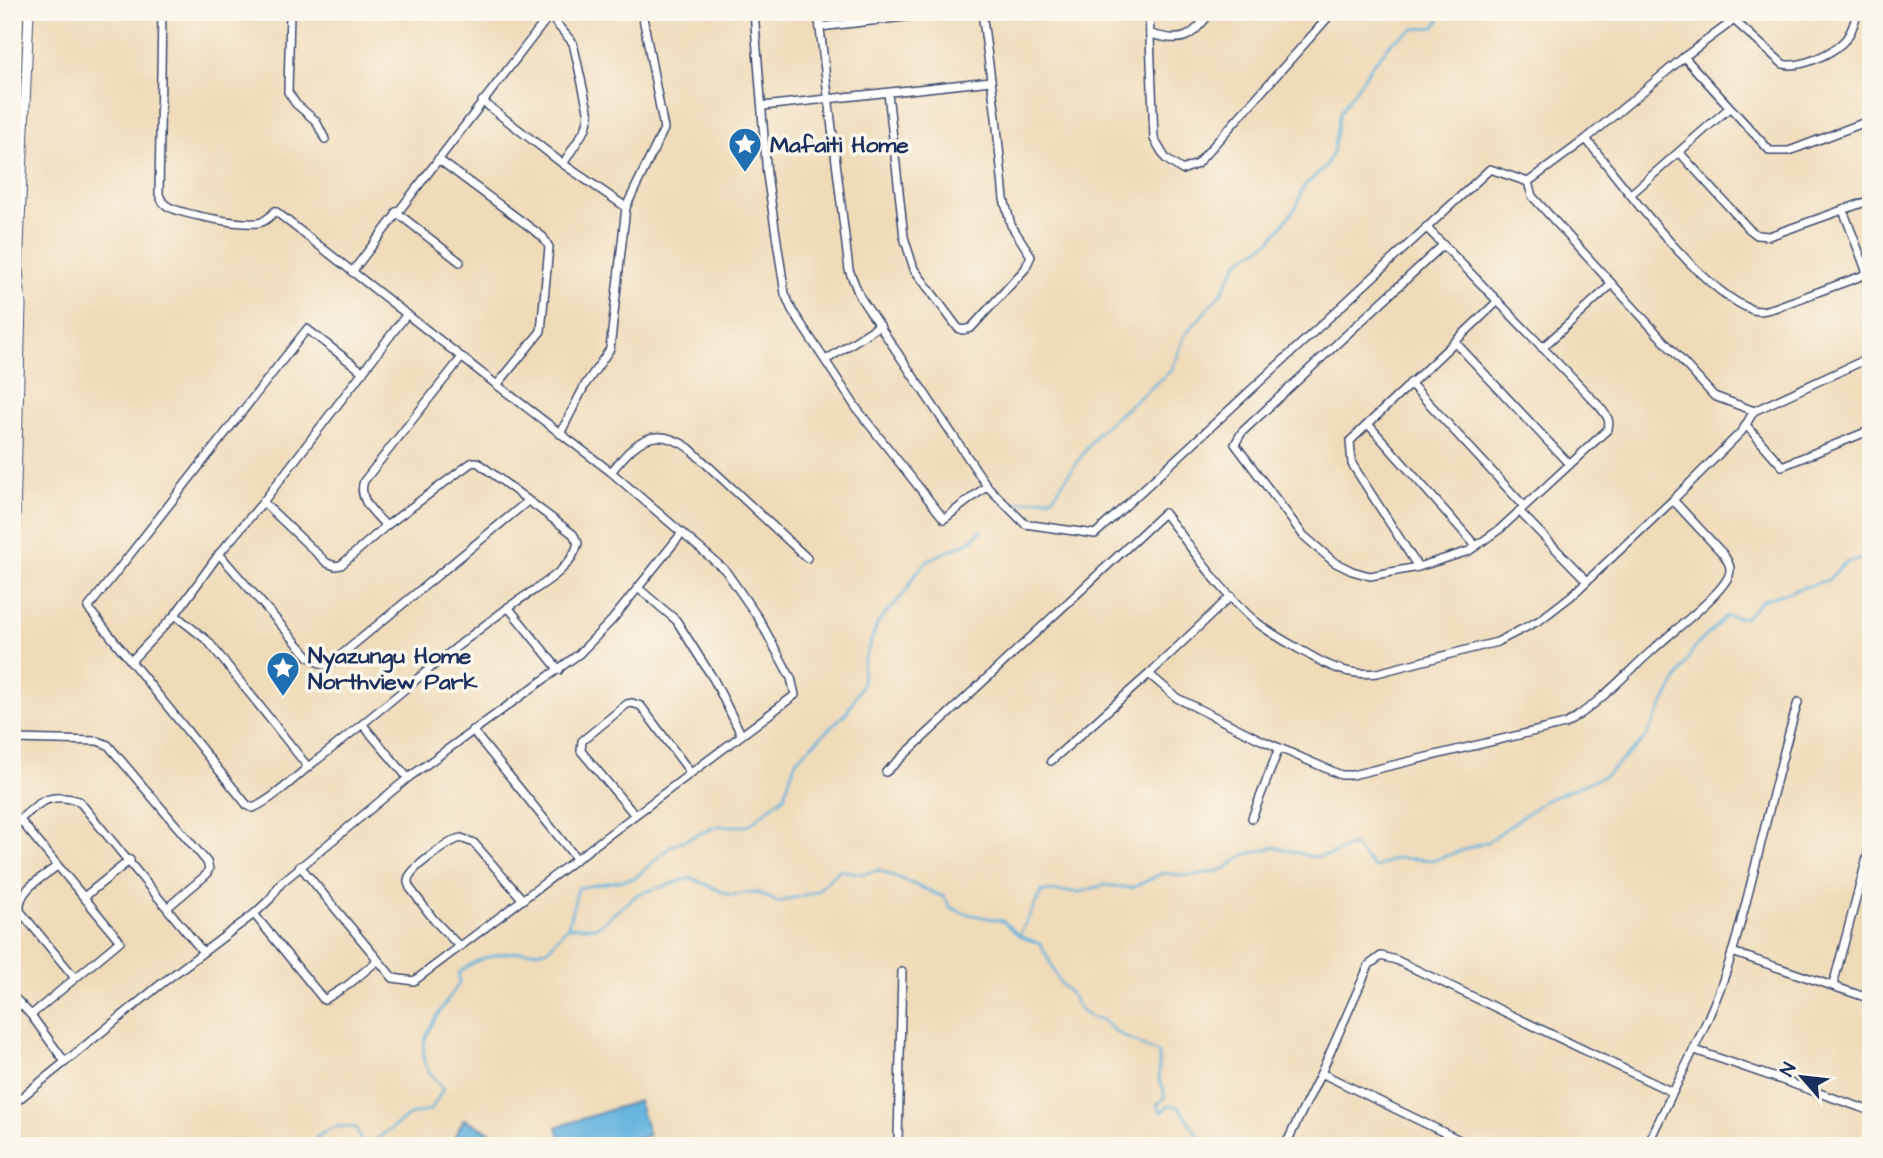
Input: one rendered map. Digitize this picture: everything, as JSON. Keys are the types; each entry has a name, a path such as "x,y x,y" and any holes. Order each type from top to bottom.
{"street":[{"path":"12,626 21,305 18,269 29,12"},
{"path":"162,12 159,194 162,201 170,208 218,219 256,223 265,221 275,211 611,472 726,570 759,618 791,678 795,695 414,981 393,978 300,866"},
{"path":"290,12 288,92 296,104 316,121 325,139"},
{"path":"560,434 585,385 610,349 626,207 664,129 642,12"},
{"path":"754,12 767,175 785,294 800,325 858,409 944,519 987,486"},
{"path":"818,12 849,270 860,297 987,486 1025,524 1095,534 1490,169 1528,182"},
{"path":"820,27 947,12"},
{"path":"888,93 904,237 909,259 958,328 963,330 974,327 1031,260 1031,253 1011,225 1004,199 982,12"},
{"path":"1149,12 1154,139 1166,159 1182,170 1196,164 1333,12"},
{"path":"1150,34 1172,40 1192,34 1211,12"},
{"path":"1528,182 1586,139 1684,57 1736,22 1745,12"},
{"path":"1736,22 1783,64 1793,65 1823,54 1840,44 1852,30 1857,12"},
{"path":"352,272 550,14 573,43 589,115 586,128 563,164"},
{"path":"1684,57 1765,148 1772,152 1789,150 1871,120"},
{"path":"762,106 991,81"},
{"path":"482,101 563,164 626,207"},
{"path":"12,102 25,104"},
{"path":"1631,194 1729,107"},
{"path":"1586,139 1702,275 1756,311 1774,308 1867,274"},
{"path":"1680,153 1757,235 1769,236 1871,200"},
{"path":"438,159 543,236 549,247 541,331 496,385"},
{"path":"1528,182 1532,196 1714,396 1754,411"},
{"path":"1843,210 1871,283"},
{"path":"396,212 460,262"},
{"path":"1426,227 1600,407 1609,420 1607,430 1500,529 1476,546 1462,554 1418,567 1370,576 1334,562 1303,535 1235,444 1242,432 1443,245"},
{"path":"1542,348 1612,284"},
{"path":"1418,567 1352,464 1350,441 1498,301"},
{"path":"131,661 175,615 219,554 263,502 407,314"},
{"path":"826,360 880,325"},
{"path":"263,502 327,563 341,565 386,526 475,462 481,463 573,534 577,546 553,577 508,607 363,725 258,806 250,808 88,608 307,329 363,372"},
{"path":"1455,342 1569,464"},
{"path":"386,526 363,499 361,488 364,481 462,357"},
{"path":"886,772 1164,513 1231,596 1254,620 1278,638 1322,663 1344,671 1377,673 1497,642 1540,620 1673,500 1746,425 1754,411 1871,357"},
{"path":"1410,383 1586,580"},
{"path":"1368,424 1476,546"},
{"path":"1746,425 1782,466 1871,430"},
{"path":"611,472 636,444 652,437 670,438 689,448 807,558"},
{"path":"1149,674 1177,698 1333,773 1352,775 1565,724 1582,714 1709,598 1729,575 1730,565 1724,555 1673,500"},
{"path":"219,554 309,657 323,665 330,664 528,501"},
{"path":"12,1105 203,951 254,914 300,866 408,778 559,670 600,635 682,533"},
{"path":"638,588 676,620 714,680 741,734"},
{"path":"1051,761 1231,596"},
{"path":"508,607 559,670"},
{"path":"175,615 208,641 308,767"},
{"path":"1647,1146 1695,1050 1732,952 1798,702"},
{"path":"634,814 580,747 582,741 627,704 636,703 641,706 690,772"},
{"path":"363,725 408,778"},
{"path":"472,730 576,858"},
{"path":"12,741 99,741 108,745 207,862 209,869 206,875 168,907"},
{"path":"1252,818 1279,748"},
{"path":"12,826 49,797 62,796 79,801 203,951"},
{"path":"20,820 120,941 31,1015"},
{"path":"459,946 434,920 408,882 411,874 442,848 461,838 474,843 523,900"},
{"path":"1833,985 1871,843"},
{"path":"84,897 130,860"},
{"path":"57,866 22,895 20,911 75,978"},
{"path":"1861,883 1871,886"},
{"path":"254,914 324,1000 348,985 377,961"},
{"path":"1732,952 1871,999"},
{"path":"1285,1146 1369,965 1381,956 1396,960 1672,1092"},
{"path":"894,1146 898,1139 902,972"},
{"path":"12,995 31,1015 65,1062"},
{"path":"1695,1050 1871,1111"},
{"path":"1321,1073 1472,1146"}],"green space":[{"path":"12,12 21,12 12,241"}],"water":[{"path":"638,1101 649,1135 617,1146 563,1146 557,1127"},
{"path":"464,1119 507,1141 504,1146 450,1146"}],"waterway":[{"path":"1016,503 1053,497 1098,432 1172,370 1185,335 1222,292 1238,262 1271,240 1297,206 1303,187 1325,167 1333,152 1340,112 1373,64 1393,41 1414,29 1435,27 1444,12"},
{"path":"568,926 578,888 635,878 671,846 718,826 748,826 784,796 796,760 847,712 862,684 863,663 878,622 905,593 916,573 930,559 969,542 982,530"},
{"path":"1019,936 1042,891 1080,892 1104,885 1132,888 1163,873 1191,876 1223,870 1244,855 1275,847 1313,857 1330,855 1353,845 1374,868 1396,858 1435,860 1489,841 1544,801 1606,775 1644,740 1694,648 1726,616 1745,618 1762,600 1828,580 1846,562 1871,558"},
{"path":"307,1146 324,1132 340,1126 356,1128 361,1141 371,1143 410,1115 431,1110 443,1089 425,1064 425,1039 460,981 458,974 467,966 500,954 547,950 567,927 597,927 638,894 691,878 730,895 756,892 778,902 816,892 839,870 863,874 879,870 944,897 950,907 963,913 1003,921 1019,936 1041,944 1060,983 1071,994 1079,1008 1092,1018 1101,1019 1117,1033 1159,1054 1159,1080 1164,1090 1164,1098 1157,1105 1161,1112 1168,1106 1179,1107 1205,1146"}],"place":[{"name":"Mafaiti Home","path":"745,174"},
{"name":"Nyazungu Home Northview Park","path":"283,698"}]}
